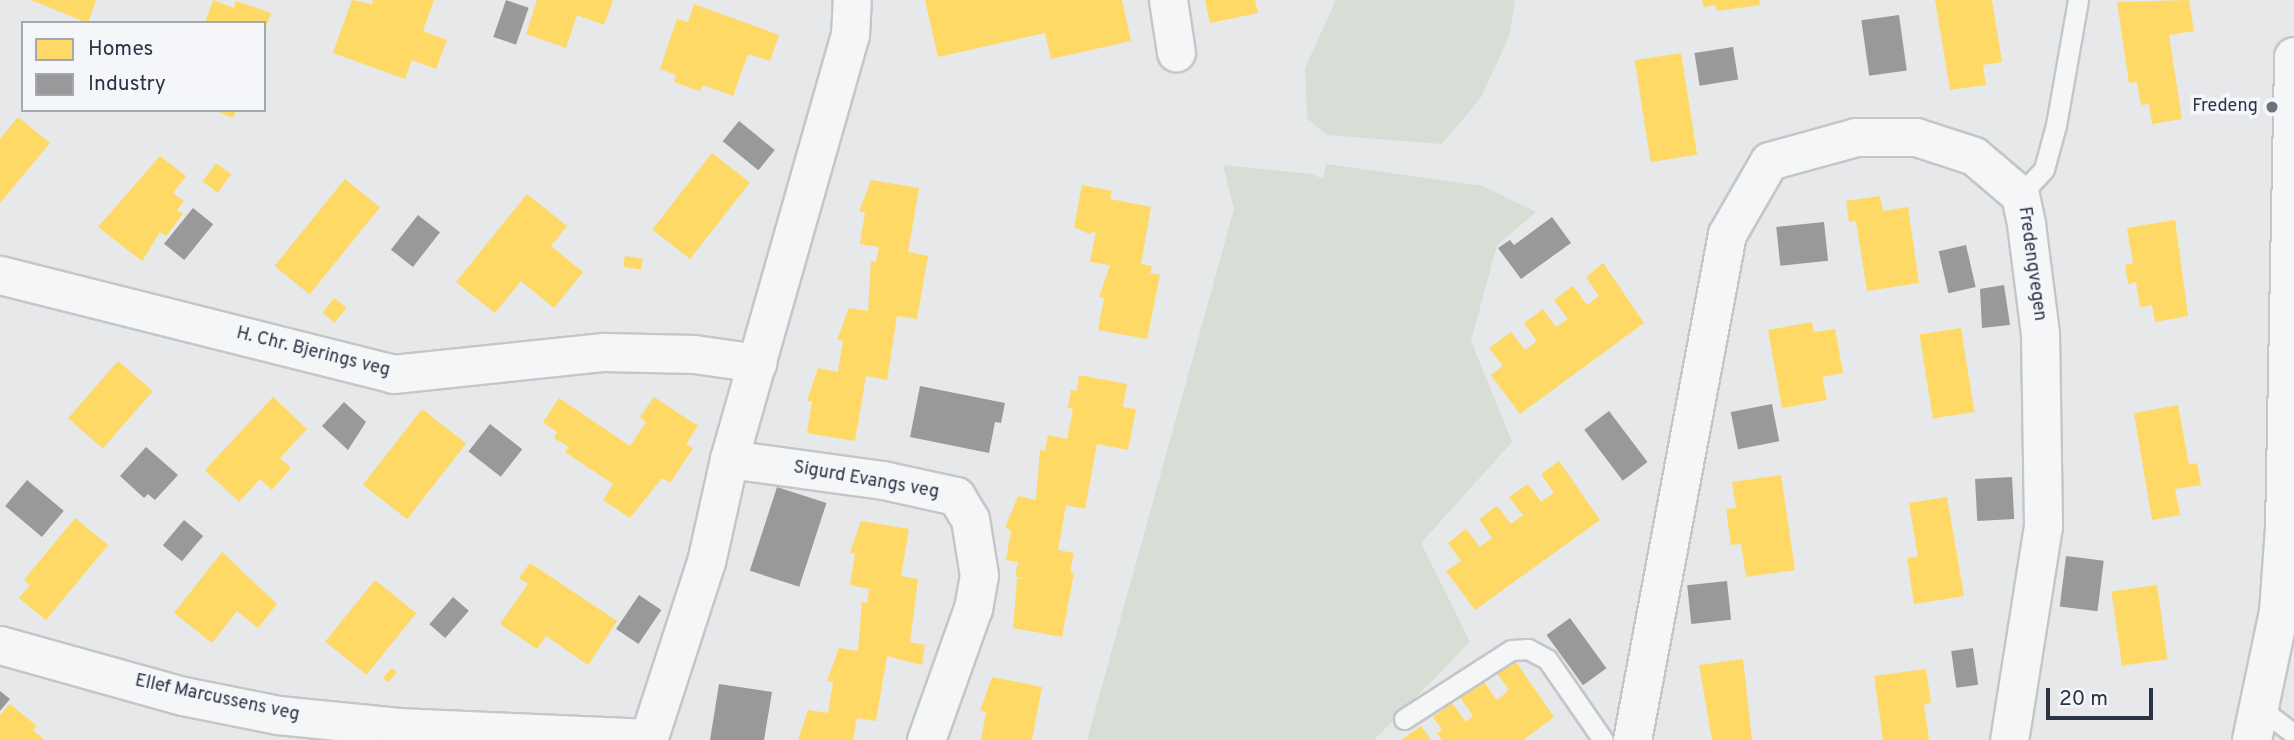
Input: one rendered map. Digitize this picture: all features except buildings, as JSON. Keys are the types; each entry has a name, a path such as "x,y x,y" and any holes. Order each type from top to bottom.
{"street":[{"path":"648,739 706,562 729,459 850,35 852,0"},
{"path":"1168,0 1176,52"},
{"path":"2256,724 2279,612 2285,529 2292,305 2294,57"},
{"name":"Fredengvegen","path":"1632,740 1727,234 1769,161 1856,137 1916,136 1974,156 2020,195 2040,333 2043,526 2009,740"},
{"name":"H. Chr. Bjerings veg","path":"0,275 393,374 604,352 694,354 757,363"},
{"name":"Sigurd Evangs veg","path":"729,459 883,480 956,496 970,519 979,575 973,608 926,740"},
{"name":"Ellef Marcussens veg","path":"0,645 183,696 278,715 398,727 648,739"}],"lane":[{"path":"2020,195 2044,169 2056,125 2078,0"},
{"path":"1404,719 1511,650 1528,649 1547,659 1603,740"},
{"path":"2256,724 2294,734"}],"shaded area":[{"path":"1336,0 1515,0 1509,37 1480,99 1442,144 1327,135 1307,118 1305,68"},
{"path":"1326,164 1483,186 1536,212 1497,245 1471,341 1512,442 1421,543 1470,642 1374,740 1087,740 1234,209 1223,165 1312,174 1323,179"}],"place":[{"name":"Fredeng","path":"2272,107"}]}
